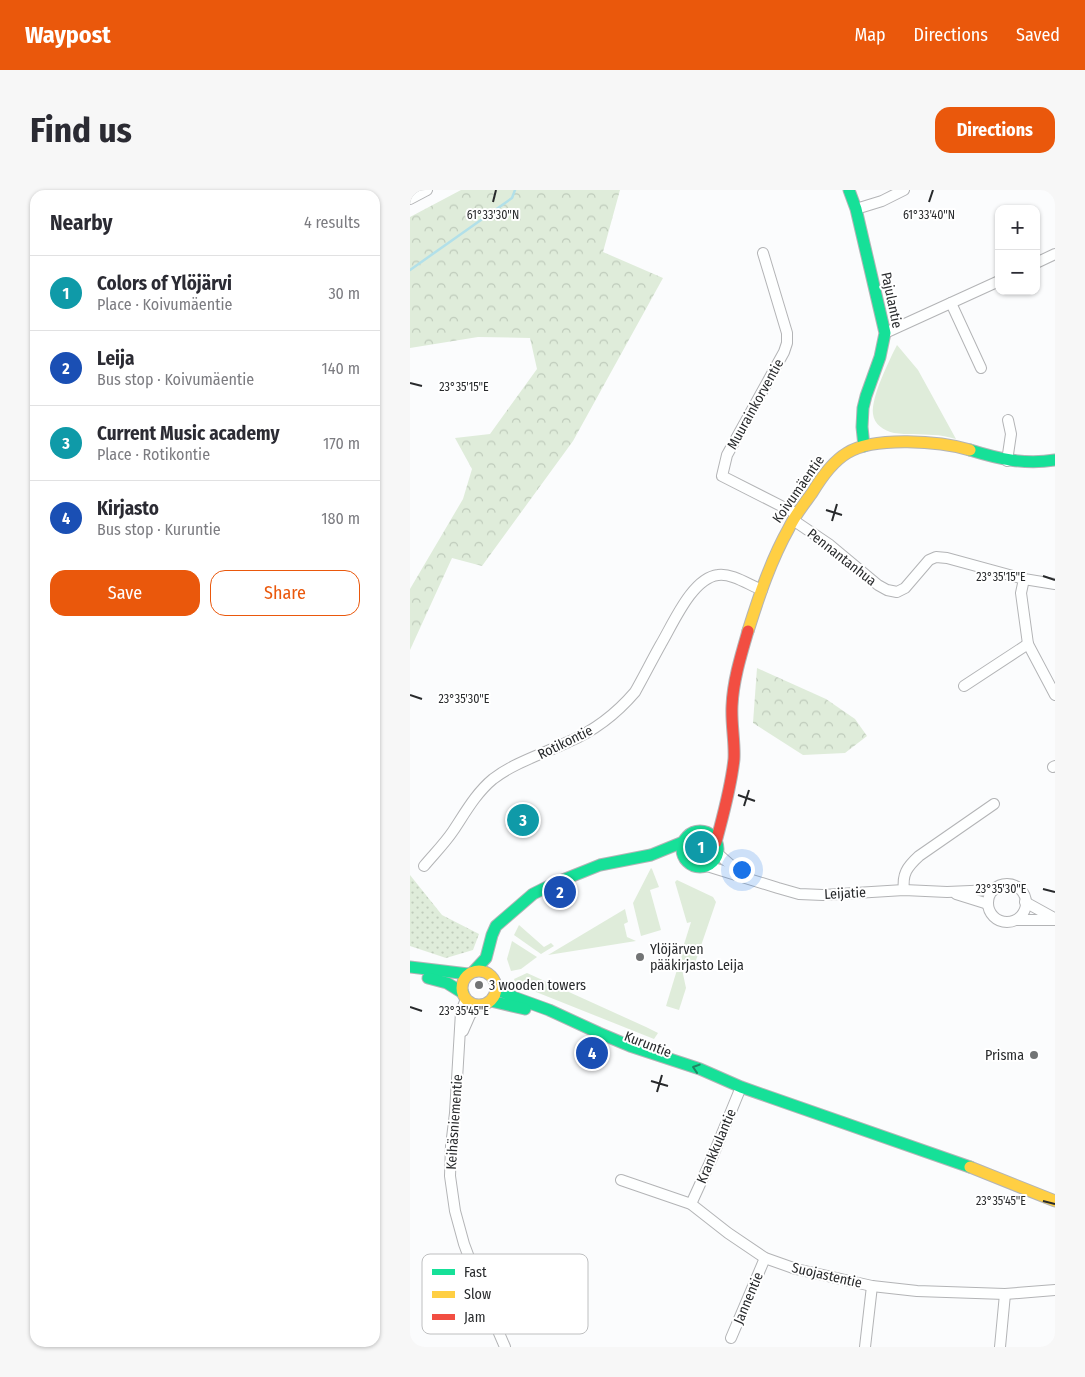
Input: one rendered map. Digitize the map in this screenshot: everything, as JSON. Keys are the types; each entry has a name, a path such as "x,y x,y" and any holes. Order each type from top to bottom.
{"street":[{"path":"410,199 427,190"},
{"name":"Pajulantie","path":"849,190 856,209 885,333 883,353 865,398 862,414 864,446"},
{"path":"856,209 904,190"},
{"name":"Muurainkorventie","path":"762,253 787,333 787,343 784,352 727,455 722,476 795,517"},
{"path":"1040,261 1055,254"},
{"path":"885,333 995,283"},
{"path":"951,303 981,368"},
{"path":"1007,461 1011,434 1008,420"},
{"name":"Koivumäentie","path":"717,847 732,782 734,755 732,698 747,635 782,540 795,517 838,458 864,446 898,442 924,442 951,446 1007,461 1048,462 1055,460"},
{"name":"Pennantanhua","path":"795,517 878,585 887,590 897,592 905,588 929,560 936,557 947,558 1024,579 1055,584"},
{"name":"Rotikontie","path":"424,866 492,780 517,765 586,734 626,702 635,692 683,605 704,580 720,574 731,576 762,590"},
{"path":"1024,579 1021,593 1028,644 1055,695"},
{"path":"964,686 1028,644"},
{"path":"904,890 903,881 909,865 994,804"},
{"name":"Koivumäentie","path":"704,832 724,810"},
{"path":"699,831 704,832 709,834 717,847 712,863 707,866 696,867 687,862 684,857 683,842 689,834 699,831"},
{"path":"464,996 463,983 486,958 496,926 511,911 533,894 600,865 651,855 683,842"},
{"name":"Leijatie","path":"717,847 744,877"},
{"path":"651,855 684,857"},
{"name":"Leijatie","path":"707,866 799,894 822,895 904,890 947,892 994,890 1000,885 1008,884 1022,892 1025,902 1055,919"},
{"path":"988,904 989,896 994,890"},
{"name":"Leijatie","path":"947,892 988,904 994,918 1001,922 1055,919"},
{"path":"1017,920 1022,914 1025,902"},
{"path":"492,976 496,946 511,911"},
{"path":"410,967 471,973 484,971 492,976 496,984 496,993 490,1001 478,1005 470,1002 457,988 444,981 410,974"},
{"name":"Kuruntie","path":"496,989 629,1046 729,1080 740,1087 987,1173 1055,1192"},
{"name":"Keihäsniementie","path":"464,996 461,1012 450,1176 455,1211 468,1254"},
{"name":"Kuruntie","path":"490,1001 546,1016 596,1040 671,1070 706,1082 740,1087"},
{"name":"Keihäsniementie","path":"460,1039 470,1015 478,1005"},
{"name":"Krankkulantie","path":"691,1204 712,1158 740,1087"},
{"name":"Kuruntie","path":"987,1173 1055,1201"},
{"name":"Suojastentie","path":"621,1180 691,1204 728,1234 765,1258 796,1269 872,1286 917,1291 1005,1294 1055,1290"},
{"name":"Jannentie","path":"731,1338 765,1258"},
{"path":"866,1347 872,1286"},
{"path":"1000,1347 1005,1294"},
{"name":"Keihäsniementie","path":"499,1334 505,1347"}],"green space":[{"path":"461,190 620,190 603,252 663,278 573,441 482,566 452,558 410,650 410,589 463,499 472,469 455,438 490,434 537,369 530,338 478,337 410,348 410,217"},
{"path":"897,345 918,370 956,439 938,435 894,433 883,429 875,421 873,407 875,398 881,379"},
{"path":"757,668 826,699 855,719 867,736 845,753 803,755 753,723"},
{"path":"651,868 659,887 650,890 661,930 641,936 633,903"},
{"path":"410,875 442,915 479,934 473,950 446,958 410,946"},
{"path":"677,880 713,897 716,902 693,969 690,972 685,972 681,954 691,922 687,923 675,882"},
{"path":"625,909 628,922 624,924 627,937 636,941 548,955"},
{"path":"519,925 544,947 551,943 554,946 541,954 514,935"},
{"path":"512,941 537,957 521,969 511,971 507,959"},
{"path":"680,960 686,988 679,1010 666,1006"},
{"path":"527,973 658,1033 654,1039 516,984 514,979"}],"waterway":[{"path":"410,270 512,198 515,190"}],"traffic: fast":[{"path":"849,190 856,209 885,333 880,357 863,408 864,446"},
{"path":"970,450 1012,460 1033,462 1055,460"},
{"path":"700,831 707,832 713,836 717,842 718,849 717,856 713,862 707,866 700,867 693,866 687,862 683,856 682,849 683,842 687,836 693,832 700,831"},
{"path":"474,971 486,958 496,926 533,894 600,865 651,855 683,842"},
{"path":"410,967 468,974"},
{"path":"428,978 447,983 463,993"},
{"path":"496,989 630,1046 700,1069 741,1087 970,1167"},
{"path":"491,1001 525,1009"}],"traffic: slow":[{"path":"748,631 771,565 791,523 823,476 842,457 859,448 890,442 942,444 970,450"},
{"path":"479,971 486,972 491,976 495,981 496,988 495,995 491,1000 486,1004 479,1005 472,1004 467,1000 463,995 462,988 463,981 467,976 472,972 479,971"},
{"path":"970,1167 1055,1201"}],"traffic: jam":[{"path":"716,842 733,770 732,713 734,687 748,631"}],"place":[{"name":"Current Music academy","path":"523,820"},
{"name":"Colors of Ylöjärvi","path":"701,847"},
{"name":"Leija","path":"560,892"},
{"name":"Ylöjärven pääkirjasto Leija","path":"640,957"},
{"name":"3 wooden towers","path":"479,985"},
{"name":"Kirjasto","path":"592,1053"},
{"name":"Prisma","path":"1034,1055"}]}
